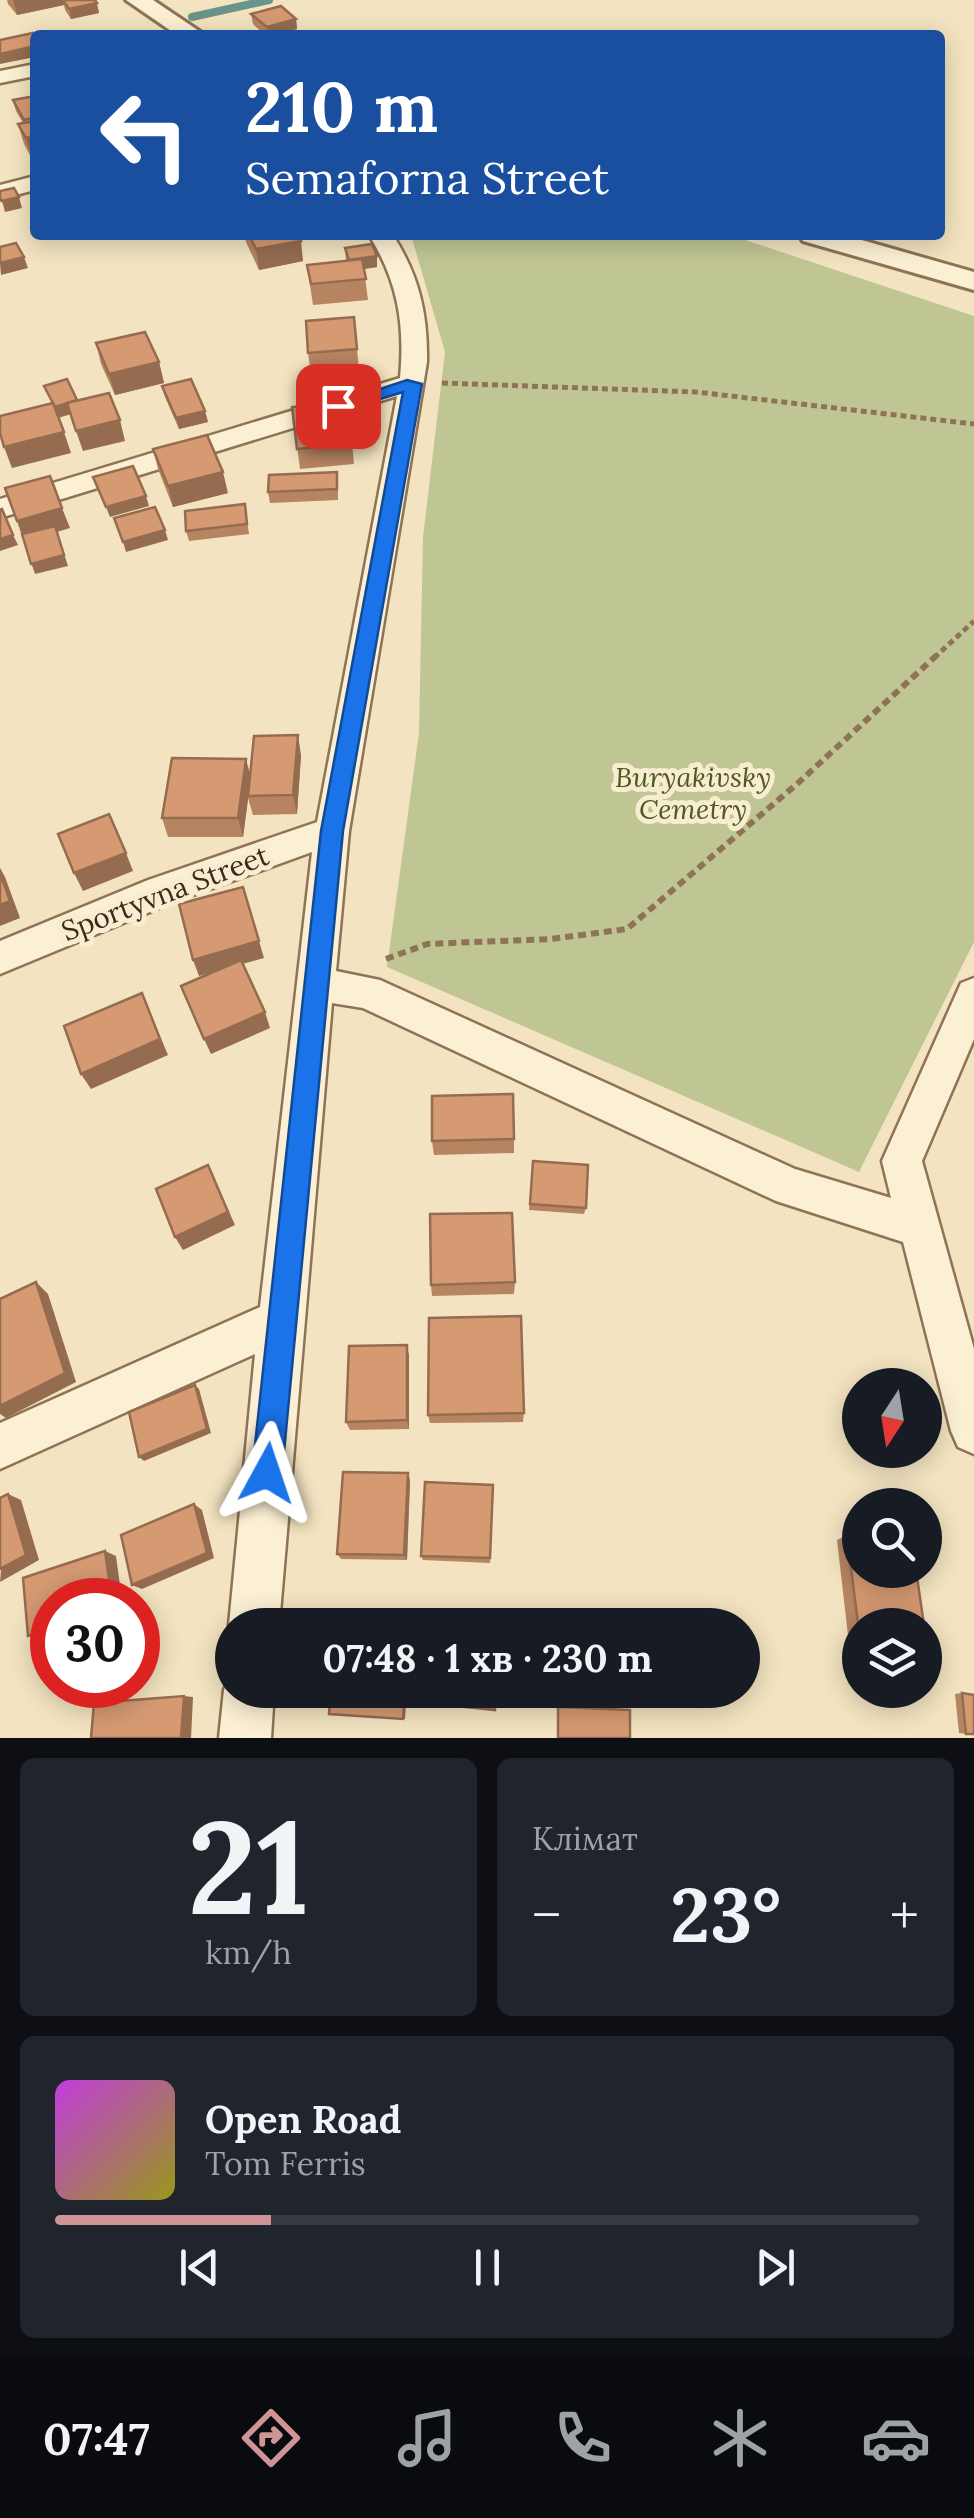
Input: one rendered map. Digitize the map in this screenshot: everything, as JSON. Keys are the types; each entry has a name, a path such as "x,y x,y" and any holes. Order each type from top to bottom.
{"street":[{"path":"137,0 184,30"},
{"path":"0,77 30,71"},
{"path":"0,192 30,185"},
{"path":"255,1608 280,1320 332,831 413,384 418,324 395,256 384,240"},
{"path":"830,240 974,281"},
{"path":"0,509 413,384"},
{"name":"Sportyvna Street","path":"0,958 161,891 332,831"},
{"path":"315,984 367,992 790,1187 919,1228"},
{"path":"974,995 902,1162 974,1431"},
{"path":"0,1446 280,1320"},
{"path":"245,1738 248,1708"}],"path":[{"path":"413,384 530,382 696,392 974,424"},
{"path":"315,984 427,944 551,939 627,930 783,797 974,621"}],"green space":[{"name":"Buryakivsky Cemetry","path":"412,240 745,240 974,316 974,942 859,1172 387,967 419,733 423,537 445,352"}],"building":[{"path":"63,0 95,0 97,3 69,9"},
{"path":"281,6 296,19 267,27 251,14"},
{"path":"30,34 30,47 0,54 0,40"},
{"path":"30,97 30,118 24,120 13,100"},
{"path":"30,122 30,137 26,138 18,124"},
{"path":"14,188 19,197 2,201 0,191"},
{"path":"252,240 301,241 256,249"},
{"path":"16,243 24,257 0,263 0,247"},
{"path":"372,244 377,256 349,260 345,248"},
{"path":"362,259 366,279 311,284 307,265"},
{"path":"354,317 357,349 308,353 306,321"},
{"path":"145,332 159,362 109,374 96,343"},
{"path":"67,379 77,400 55,407 44,386"},
{"path":"191,379 205,411 176,418 162,386"},
{"path":"109,393 120,420 76,431 67,403"},
{"path":"345,402 352,443 297,449 292,407"},
{"path":"53,403 64,432 4,447 0,416"},
{"path":"207,435 223,472 168,486 153,449"},
{"path":"133,466 146,496 106,507 93,477"},
{"path":"337,472 337,489 268,492 269,475"},
{"path":"50,476 62,508 17,521 5,488"},
{"path":"245,504 247,524 186,531 185,511"},
{"path":"155,507 165,530 123,542 114,518"},
{"path":"0,510 13,535 0,539"},
{"path":"55,526 64,555 31,564 22,534"},
{"path":"298,735 293,795 248,796 254,736"},
{"path":"172,758 246,759 238,818 162,818"},
{"path":"109,814 126,853 74,873 58,834"},
{"path":"0,873 10,901 0,905"},
{"path":"243,887 259,941 193,960 179,904"},
{"path":"241,960 265,1012 204,1039 181,986"},
{"path":"142,993 160,1039 81,1074 64,1026"},
{"path":"513,1094 514,1139 432,1141 432,1096"},
{"path":"533,1161 588,1165 586,1208 530,1204"},
{"path":"208,1165 228,1212 175,1237 156,1189"},
{"path":"512,1213 515,1282 431,1285 430,1214"},
{"path":"36,1282 65,1373 0,1406 0,1299"},
{"path":"521,1316 524,1413 428,1415 429,1318"},
{"path":"407,1345 407,1420 346,1422 349,1346"},
{"path":"195,1385 207,1429 139,1457 129,1412"},
{"path":"343,1472 408,1473 404,1555 337,1554"},
{"path":"425,1482 493,1485 490,1558 421,1556"},
{"path":"8,1494 26,1555 0,1569 0,1498"},
{"path":"194,1504 207,1553 148,1578 130,1578 121,1535"},
{"path":"105,1551 109,1578 30,1578 28,1636 23,1578"},
{"path":"854,1588 919,1588 922,1608 856,1608"},
{"path":"962,1693 974,1695 974,1734 966,1734"},
{"path":"184,1696 181,1738 91,1738 94,1708 160,1708 160,1698"},
{"path":"330,1708 404,1708 403,1719 329,1714"},
{"path":"558,1708 630,1710 630,1738 558,1738"}],"waterway":[{"path":"192,17 269,0"}],"route":[{"path":"267,1473 332,831 413,384 338,406"}]}
